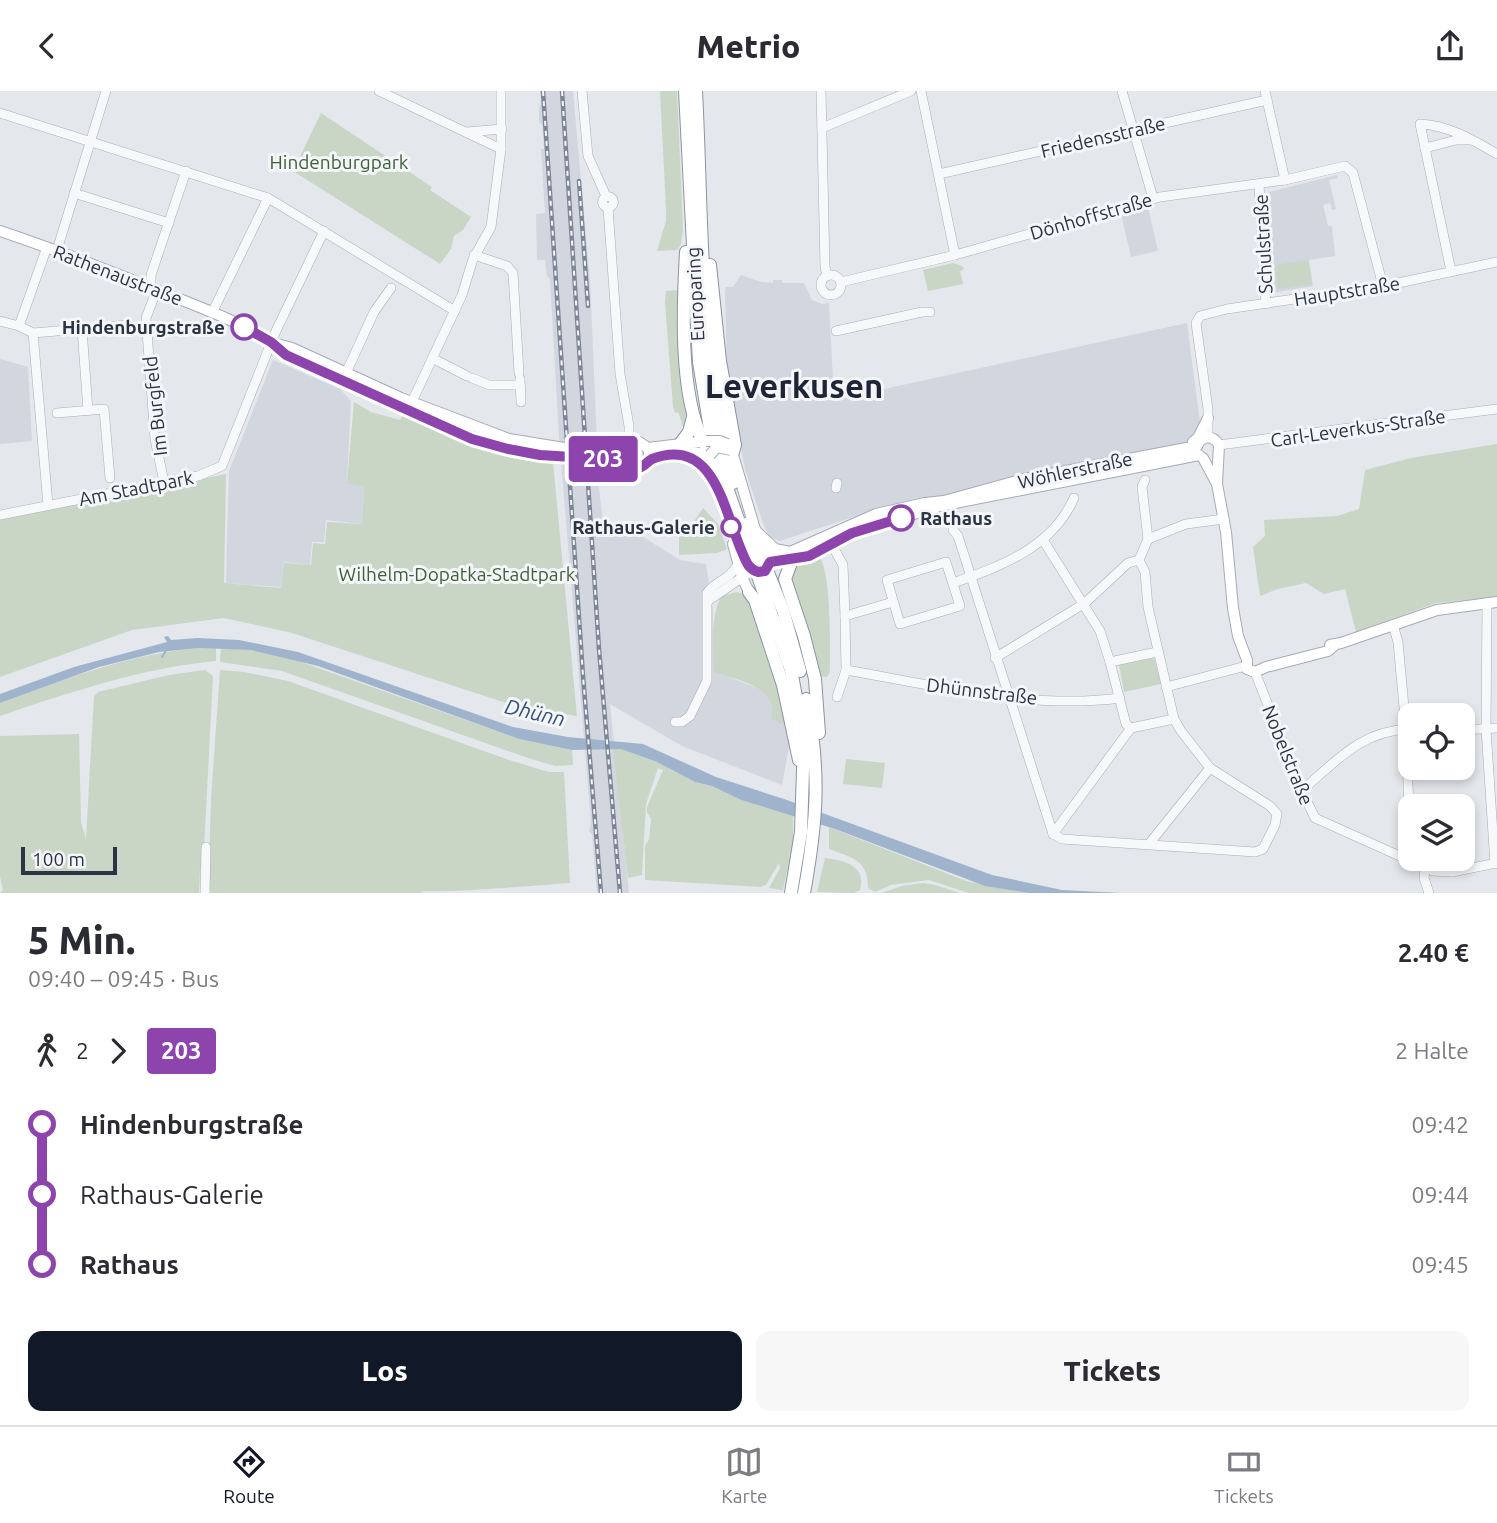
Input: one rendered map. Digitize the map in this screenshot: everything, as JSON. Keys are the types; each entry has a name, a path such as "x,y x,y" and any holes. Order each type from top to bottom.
{"highway":[{"name":"Europaring","path":"685,91 699,362 710,429 726,485 773,612 791,670 804,739 801,832 791,893"},
{"name":"Europaring","path":"696,91 709,361 719,426 733,482 783,610 800,669 810,721 817,800 814,837 804,893"},
{"path":"690,192 683,299 685,351 693,417 704,441"},
{"path":"702,216 714,292 720,361 735,445 731,449"},
{"path":"677,450 690,429 693,417"},
{"path":"792,560 785,573 787,589 804,636 815,679 819,737 817,783"},
{"path":"771,568 787,589"},
{"path":"751,584 783,685 803,774"}],"main road":[{"name":"Rathenaustraße","path":"0,231 154,288 271,342 292,348 472,439 508,449 565,458 627,462 639,468 639,449"},
{"name":"Rathenaustraße","path":"271,342 286,355 410,406 518,441 606,452 677,450 700,453 708,458"},
{"path":"1197,454 1198,437 1208,418"},
{"path":"1208,437 1214,439 1219,449 1212,459 1197,454 1201,440 1208,437"},
{"name":"Rathenaustraße","path":"677,450 704,441 720,441 731,449"},
{"path":"704,441 751,584 765,571 825,543 834,535"},
{"path":"708,458 717,447 731,449 744,498 771,568"},
{"path":"627,462 639,449"},
{"name":"Nobelstraße","path":"1219,449 1217,484 1226,532 1233,608 1238,636 1253,664"},
{"path":"677,450 701,464 714,478"},
{"name":"Nobelstraße","path":"1197,454 1217,484"},
{"name":"Wöhlerstraße","path":"834,535 852,533 924,508 930,499 945,495 957,500 1197,454"},
{"name":"Wöhlerstraße","path":"758,532 775,548 793,552 876,514 924,508"},
{"path":"1253,664 1326,645 1336,645 1437,610 1492,602"}],"street":[{"path":"19,326 74,194 106,91"},
{"path":"379,91 502,149"},
{"path":"410,406 465,290 474,255 491,227 502,149 501,91"},
{"path":"582,91 588,156 606,196 614,202 608,208 620,374 629,426 639,449"},
{"path":"821,91 827,276"},
{"path":"822,128 911,91"},
{"path":"921,91 955,254"},
{"path":"1122,91 1153,198"},
{"name":"Friedensstraße","path":"939,174 1133,130 1266,96"},
{"name":"Schulstraße","path":"1266,96 1285,180"},
{"path":"0,113 268,198 324,231 395,281 455,311"},
{"path":"1451,271 1420,124 1433,125 1472,140 1497,154"},
{"path":"467,132 502,129"},
{"path":"1425,148 1472,140"},
{"name":"Dönhoffstraße","path":"841,282 955,254 1153,198 1285,180 1345,166 1353,173 1383,286"},
{"name":"Im Burgfeld","path":"164,482 155,439 146,318 154,288 151,275 186,171"},
{"name":"Schulstraße","path":"1259,184 1266,304"},
{"path":"74,194 169,223"},
{"path":"212,313 268,198"},
{"path":"271,342 324,231"},
{"path":"474,255 507,266 513,272 522,402"},
{"name":"Hauptstraße","path":"1208,418 1197,319 1227,309 1383,286 1497,262"},
{"path":"834,275 841,282 837,294 827,294 821,287 822,280 827,276 834,275"},
{"path":"346,373 374,312 395,281"},
{"path":"836,331 930,312"},
{"path":"0,321 33,333 128,325"},
{"path":"82,329 88,411"},
{"path":"33,333 48,414 48,505"},
{"name":"Am Stadtpark","path":"0,515 212,473 222,466 271,342"},
{"path":"432,358 489,385 520,379"},
{"path":"48,414 104,409 110,478"},
{"name":"Carl-Leverkus-Straße","path":"1219,449 1264,440 1497,409"},
{"path":"1208,418 1208,437"},
{"path":"995,658 1084,603 1128,563 1139,559 1148,539 1142,487 1145,480"},
{"path":"953,583 997,568 1043,540 1059,525 1074,498"},
{"path":"1148,539 1186,524 1224,519"},
{"path":"953,530 958,536 1053,834 1062,839 1140,846 1149,844 1255,852 1263,849 1275,825 1277,814 1270,806 1210,768 1174,719 1148,607 1145,572 1139,559"},
{"path":"834,535 843,565 845,616 846,670 837,697"},
{"path":"1043,540 1100,631 1126,724 1131,728"},
{"path":"675,722 682,722 690,716 707,681 707,593 729,578 741,560"},
{"path":"946,562 953,583 960,606 900,624 887,580 946,562"},
{"path":"709,600 722,592 751,584"},
{"path":"722,592 751,584"},
{"path":"1475,868 1496,864 1486,729 1492,602"},
{"path":"845,616 893,603"},
{"path":"1394,625 1405,703"},
{"path":"1110,662 1157,652"},
{"path":"1166,687 1253,664"},
{"name":"Nobelstraße","path":"1253,664 1301,789 1315,818 1398,854"},
{"name":"Dhünnstraße","path":"846,670 1008,697 1080,701 1120,698"},
{"path":"1053,834 1131,728 1174,719"},
{"path":"1475,729 1497,728"},
{"path":"1301,789 1345,751 1384,733 1398,731"},
{"path":"1149,844 1210,768"},
{"path":"205,893 206,847"},
{"path":"1425,871 1429,893"},
{"path":"1436,871 1458,871"}],"shaded area":[{"path":"540,91 573,91 590,282 599,488 604,531 630,529 680,560 706,564 713,609 714,671 764,691 772,702 773,712 789,727 790,741 782,785 682,746 610,704 629,893 597,893 592,835 589,831 591,822 559,437 550,279 547,276 545,260 537,260 536,214 545,213 541,149 544,149 542,125 539,122"},
{"path":"1337,175 1338,178 1329,180 1336,209 1332,210 1330,203 1323,205 1328,226 1332,226 1335,256 1309,260 1313,286 1271,293 1264,197 1269,192"},
{"path":"1148,207 1158,251 1131,257 1121,214"},
{"path":"741,275 761,282 773,283 773,280 782,280 782,283 804,283 812,300 822,304 829,303 834,400 1187,323 1200,423 1195,440 868,512 780,541 770,537 764,526 745,469 727,374 725,287 733,287"},
{"path":"0,359 28,367 32,441 0,444"},
{"path":"273,360 340,389 351,401 347,482 364,487 362,524 326,520 324,542 312,542 310,565 284,562 281,587 226,583 229,471"}],"green space":[{"path":"660,91 677,91 683,229 681,244 677,250 657,251 666,221"},
{"name":"Hindenburgpark","path":"321,113 432,187 430,190 471,217 463,230 454,236 451,249 440,264 293,171"},
{"path":"1308,260 1312,284 1278,289 1275,265"},
{"path":"953,263 964,269 960,271 963,284 928,291 923,270"},
{"path":"678,290 679,332 688,419 686,430 673,407 665,302 666,291"},
{"name":"Wilhelm-Dopatka-Stadtpark","path":"354,402 371,412 400,420 404,414 512,456 553,462 577,716 509,704 292,633 224,618 132,630 0,677 0,520 226,474 224,583 281,588 284,563 311,565 313,543 325,544 327,522 362,524 364,487 347,483"},
{"path":"1497,444 1497,597 1436,603 1356,632 1345,589 1324,594 1306,583 1260,596 1253,547 1265,536 1264,520 1337,516 1359,509 1365,470 1411,458"},
{"path":"703,508 718,524 727,549 717,553 679,555 679,535 689,529"},
{"path":"818,555 823,563 828,592 830,672 827,677 819,676 790,579 791,571 796,565"},
{"path":"737,592 747,595 769,650 789,727 771,719 772,708 763,692 745,682 714,672 715,614 721,596"},
{"path":"216,648 216,661 133,675 0,716 0,703 74,677 148,656"},
{"path":"221,648 287,657 519,739 572,750 573,765 555,766 528,758 282,671 220,662"},
{"path":"1154,658 1161,684 1124,692 1119,665"},
{"path":"205,670 213,676 203,868 200,869 199,893 0,893 3,890 0,877 0,736 79,734 81,822 86,839 94,696 98,692 169,675"},
{"path":"220,670 288,681 509,760 549,772 564,772 570,883 420,893 208,893"},
{"path":"613,749 621,749 657,762 695,782 793,816 793,842 783,890 769,888 780,868 779,863 766,885 761,887 645,880 645,846 649,839 651,819 647,807 663,770 658,768 646,804 642,875 628,878"},
{"path":"846,759 885,763 882,788 843,784"},
{"path":"829,827 966,881 1029,893 969,893 929,880 891,885 875,892 868,888 862,865 829,849"},
{"path":"825,858 839,860 857,870 860,875 860,890 854,893 817,892"},
{"path":"923,883 960,893 881,893 902,886"}],"water":[{"path":"168,636 171,640 239,640 298,652 513,727 568,737 643,744 716,777 992,875 1062,890 1122,893 1029,893 985,886 835,829 741,800 712,786 695,782 657,762 621,749 572,750 519,739 318,666 251,650 199,648 159,652 99,667 0,703 0,694 74,667 167,642 164,637"}],"waterway":[{"path":"162,657 167,649"}],"railway":[{"path":"543,91 583,676 601,893"},
{"path":"562,91 599,649 620,893"},
{"path":"579,181 588,306"}],"bus line":[{"name":"203","path":"244,327 271,342 286,355 472,439 540,455 620,460 639,468 650,460 674,456 691,458 714,478 731,527 748,566 753,571 765,571 770,562 809,556 852,533 901,518"}],"place":[{"name":"Hindenburgstraße","path":"244,327"},
{"name":"Rathaus","path":"901,518"},
{"name":"Rathaus-Galerie","path":"731,527"}],"district":[{"name":"Leverkusen","path":"794,386"}],"water label":[{"name":"Dhünn","path":"535,713"}]}
